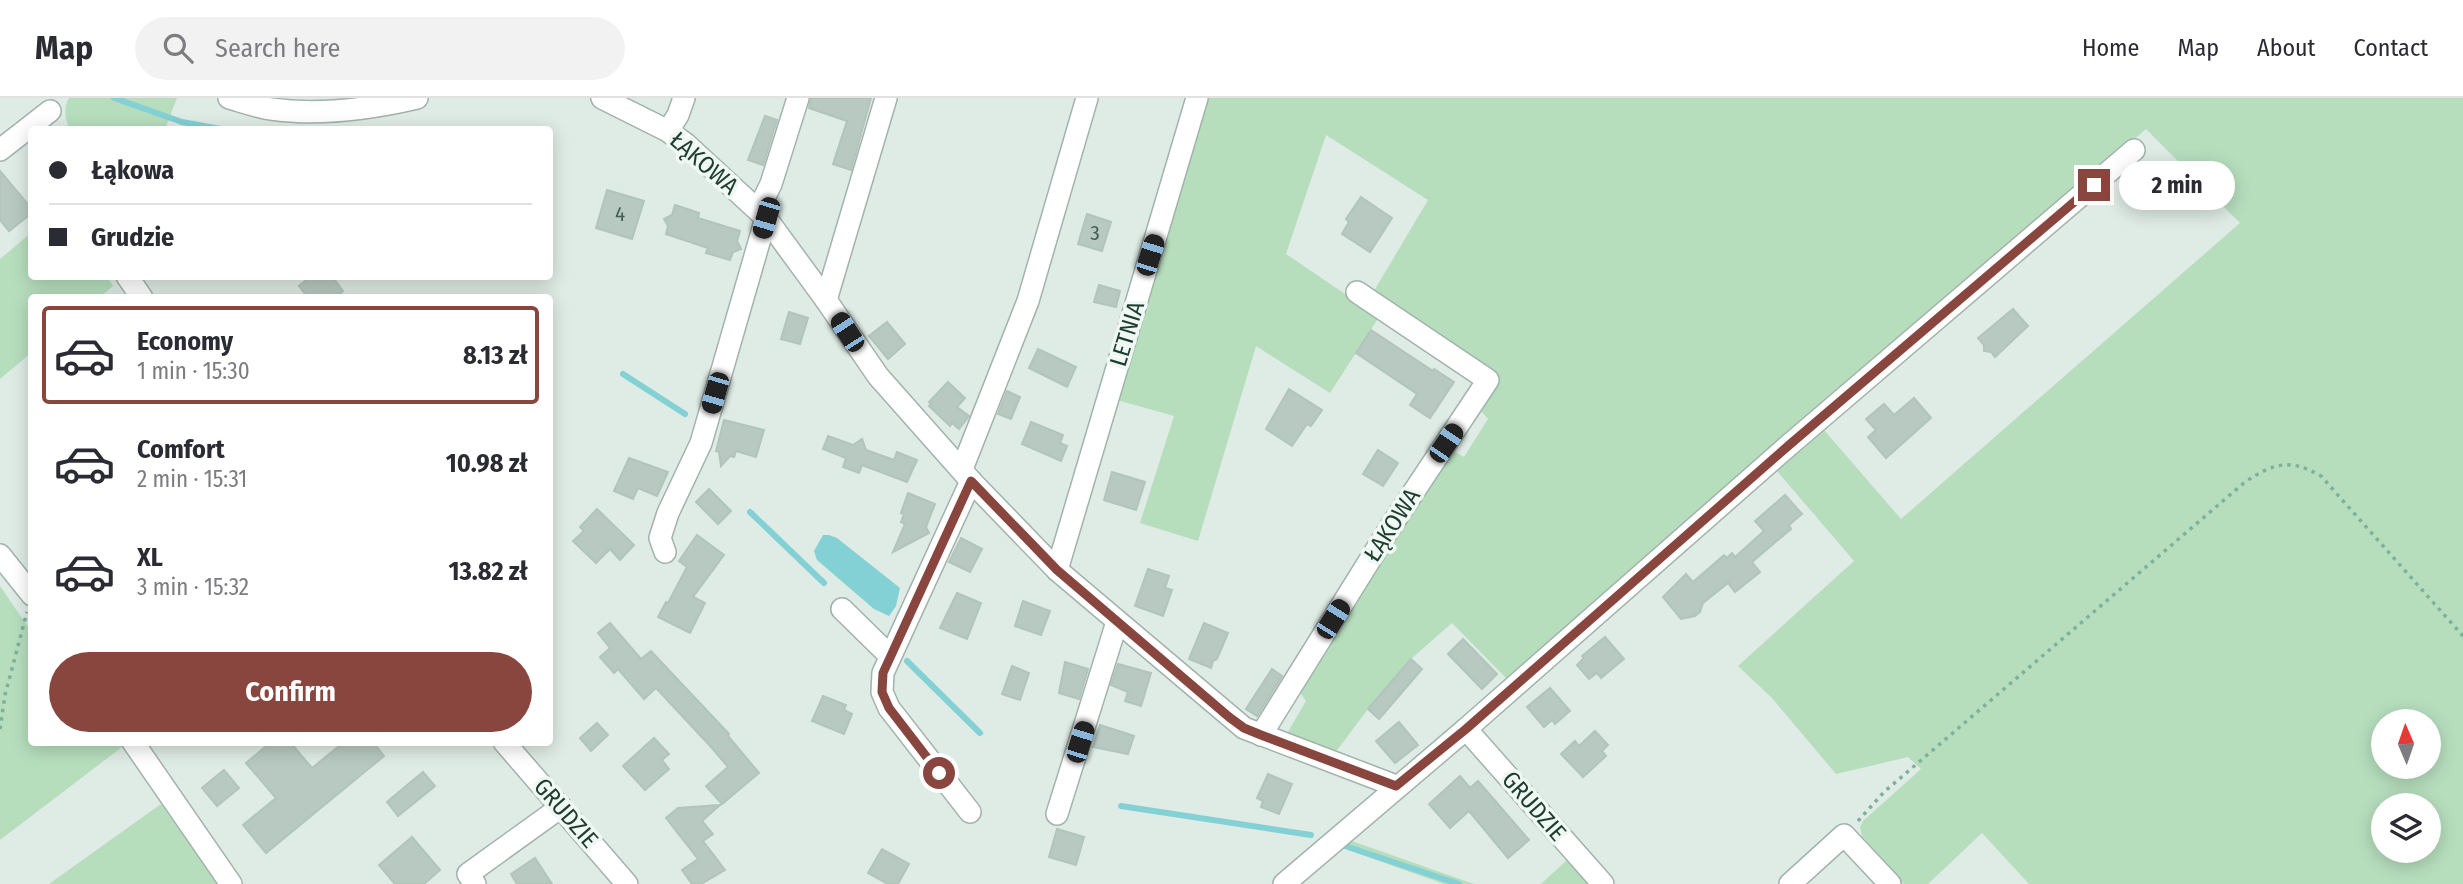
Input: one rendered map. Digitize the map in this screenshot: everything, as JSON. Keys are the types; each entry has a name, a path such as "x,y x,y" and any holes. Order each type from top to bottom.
{"street":[{"path":"229,98 271,103 296,111 345,111 417,98"},
{"name":"ŁĄKOWA","path":"602,98 668,131 762,214 827,300 878,376 1057,570 1117,622 1244,728 1396,786"},
{"path":"668,131 684,98"},
{"path":"665,552 660,538 668,513 701,443 762,214 798,98"},
{"path":"827,300 886,98"},
{"path":"970,812 889,708 882,692 883,673 967,475 1028,301 1087,98"},
{"name":"LETNIA","path":"1057,570 1197,98"},
{"path":"33,126 51,113"},
{"path":"0,150 28,130"},
{"path":"1284,884 2134,150"},
{"name":"ŁĄKOWA","path":"1261,735 1391,526 1488,380 1357,292"},
{"path":"0,555 28,590"},
{"path":"842,609 890,656"},
{"path":"1057,814 1117,622"},
{"name":"GRUDZIE","path":"1466,729 1603,884"},
{"path":"136,746 231,884"},
{"name":"GRUDZIE","path":"508,746 627,884"},
{"path":"475,884 468,874 561,807"},
{"path":"1790,884 1844,835 1890,884"}],"path":[{"path":"1844,835 1884,792 2245,482 2267,468 2304,465 2322,476 2463,636"},
{"path":"0,729 5,695 28,610"}],"green space":[{"path":"69,98 177,98 166,126 68,126 66,106"},
{"path":"1207,98 2463,98 2463,884 2029,884 1982,833 1928,884 1904,884 1862,836 1860,827 1863,821 1921,769 1908,757 1836,774 1772,698 1738,666 1854,561 1777,471 1824,430 1901,519 2240,223 2146,129 1507,679 1452,623 1411,659 1335,753 1285,737 1306,701 1298,690 1450,449 1464,457 1488,419 1481,411 1482,402 1498,376 1488,367 1371,296 1428,200 1326,135 1286,254 1379,317 1330,393 1256,346 1198,541 1140,523 1174,416 1117,400"},
{"path":"28,236 28,280 109,280 113,286 104,294 28,294 28,356 0,379 0,259"},
{"path":"0,586 28,627 28,746 122,747 0,840"},
{"path":"161,804 217,884 49,884"},
{"path":"1349,840 1474,884 1444,884 1337,846"},
{"path":"1568,859 1590,884 1541,884"}],"water":[{"path":"823,535 837,538 900,588 896,606 889,616 874,609 817,560 814,551"}],"building":[{"path":"811,98 871,98 851,170 833,164 847,121 809,108"},
{"path":"765,116 777,120 763,165 748,160"},
{"path":"2156,164 2173,183 2147,208 2129,187"},
{"path":"0,171 28,204 28,216 9,231 0,220"},
{"path":"607,190 644,201 632,239 596,228"},
{"path":"1361,197 1392,218 1370,252 1342,234 1349,222 1346,219"},
{"path":"675,205 699,213 698,218 740,231 737,241 741,249 733,252 730,260 706,253 708,248 666,234 668,226 664,219 672,215"},
{"path":"1087,214 1111,222 1102,251 1078,244"},
{"path":"306,280 335,280 343,291 340,294 305,294 299,286"},
{"path":"1099,285 1120,291 1116,307 1094,302"},
{"path":"2013,309 2028,326 1995,357 1991,352 1984,351 1984,345 1978,338"},
{"path":"789,312 808,318 800,344 781,339"},
{"path":"887,322 905,344 888,359 869,336"},
{"path":"1371,330 1454,382 1430,418 1410,405 1417,394 1356,353"},
{"path":"1038,349 1076,367 1067,387 1029,368"},
{"path":"948,382 965,398 957,407 969,416 959,429 952,423 950,426 929,406 929,402"},
{"path":"1289,389 1322,410 1311,426 1307,424 1292,446 1266,429"},
{"path":"1007,391 1020,397 1011,419 998,414"},
{"path":"1914,398 1931,418 1886,458 1868,437 1876,430 1866,419 1884,404 1894,415"},
{"path":"724,420 764,430 756,457 736,451 734,457 730,456 721,466 719,452 716,451"},
{"path":"1031,422 1063,435 1060,443 1067,446 1061,461 1022,444"},
{"path":"828,436 853,445 862,439 866,450 894,460 897,452 917,460 907,482 862,465 859,473 843,467 846,458 823,449"},
{"path":"1378,450 1398,463 1383,486 1363,474"},
{"path":"629,458 668,472 657,496 638,488 633,499 614,491"},
{"path":"1112,472 1145,482 1136,510 1104,500"},
{"path":"709,489 731,511 718,524 696,502"},
{"path":"908,493 935,504 926,527 929,533 893,552 905,524 901,522 904,514 901,513"},
{"path":"1785,495 1802,514 1789,525 1791,529 1752,562 1760,572 1735,592 1728,583 1703,603 1700,612 1695,616 1681,619 1663,597 1686,574 1693,582 1724,555 1727,558 1732,553 1735,557 1764,531 1755,521"},
{"path":"597,509 634,545 620,560 610,549 596,563 573,541 584,531 580,527"},
{"path":"697,535 724,555 693,597 705,603 690,633 658,617 687,567 679,561"},
{"path":"961,538 982,549 970,572 949,562"},
{"path":"1148,569 1169,576 1165,588 1172,590 1163,616 1135,606"},
{"path":"957,593 981,603 967,639 940,628"},
{"path":"1023,601 1050,611 1041,635 1015,626"},
{"path":"610,623 641,659 651,651 729,734 759,773 722,804 706,786 728,767 656,688 644,699 618,669 614,673 600,657 610,648 598,633"},
{"path":"1204,623 1228,633 1211,668 1189,659"},
{"path":"1605,637 1624,659 1601,678 1597,673 1589,679 1577,665 1584,658 1582,656"},
{"path":"1463,639 1497,674 1482,689 1448,654"},
{"path":"1411,659 1422,669 1379,719 1368,709"},
{"path":"1065,662 1088,669 1079,699 1059,693"},
{"path":"1118,664 1151,673 1141,706 1125,701 1128,692 1111,685"},
{"path":"1012,666 1029,673 1020,700 1002,694"},
{"path":"1272,669 1282,676 1257,716 1246,709"},
{"path":"1550,688 1570,711 1555,724 1552,720 1544,727 1527,707"},
{"path":"823,696 846,705 844,710 852,714 844,734 812,721"},
{"path":"1399,722 1418,745 1395,763 1376,741"},
{"path":"597,723 608,735 591,751 580,738"},
{"path":"1100,725 1134,736 1128,754 1093,747"},
{"path":"1595,731 1608,745 1602,751 1606,756 1583,777 1561,754 1575,741 1579,746"},
{"path":"654,738 669,754 662,760 669,769 645,790 623,766"},
{"path":"266,746 293,746 312,768 339,746 376,746 384,756 266,853 243,825 276,798 246,763"},
{"path":"224,770 239,788 217,806 202,788"},
{"path":"423,772 435,786 398,816 387,802"},
{"path":"1268,774 1292,784 1279,814 1261,807 1263,801 1257,798"},
{"path":"1460,776 1470,788 1478,781 1529,840 1508,858 1469,811 1450,828 1429,804"},
{"path":"720,805 702,821 713,834 703,841 725,870 701,884 692,884 682,870 698,859 666,818 678,808"},
{"path":"1057,829 1084,837 1076,865 1049,857"},
{"path":"412,837 440,870 424,884 395,884 379,865"},
{"path":"882,849 909,864 898,884 888,884 868,873"},
{"path":"535,858 552,884 517,884 511,874"}],"waterway":[{"path":"114,98 182,122 204,126"},
{"path":"623,374 685,414"},
{"path":"750,512 824,583"},
{"path":"907,661 980,733"},
{"path":"1121,806 1311,835"},
{"path":"1342,845 1459,884"}],"route":[{"path":"939,773 889,708 882,692 883,673 971,481 1057,570 1244,728 1396,786 1466,729 1788,446 2094,185"}]}
